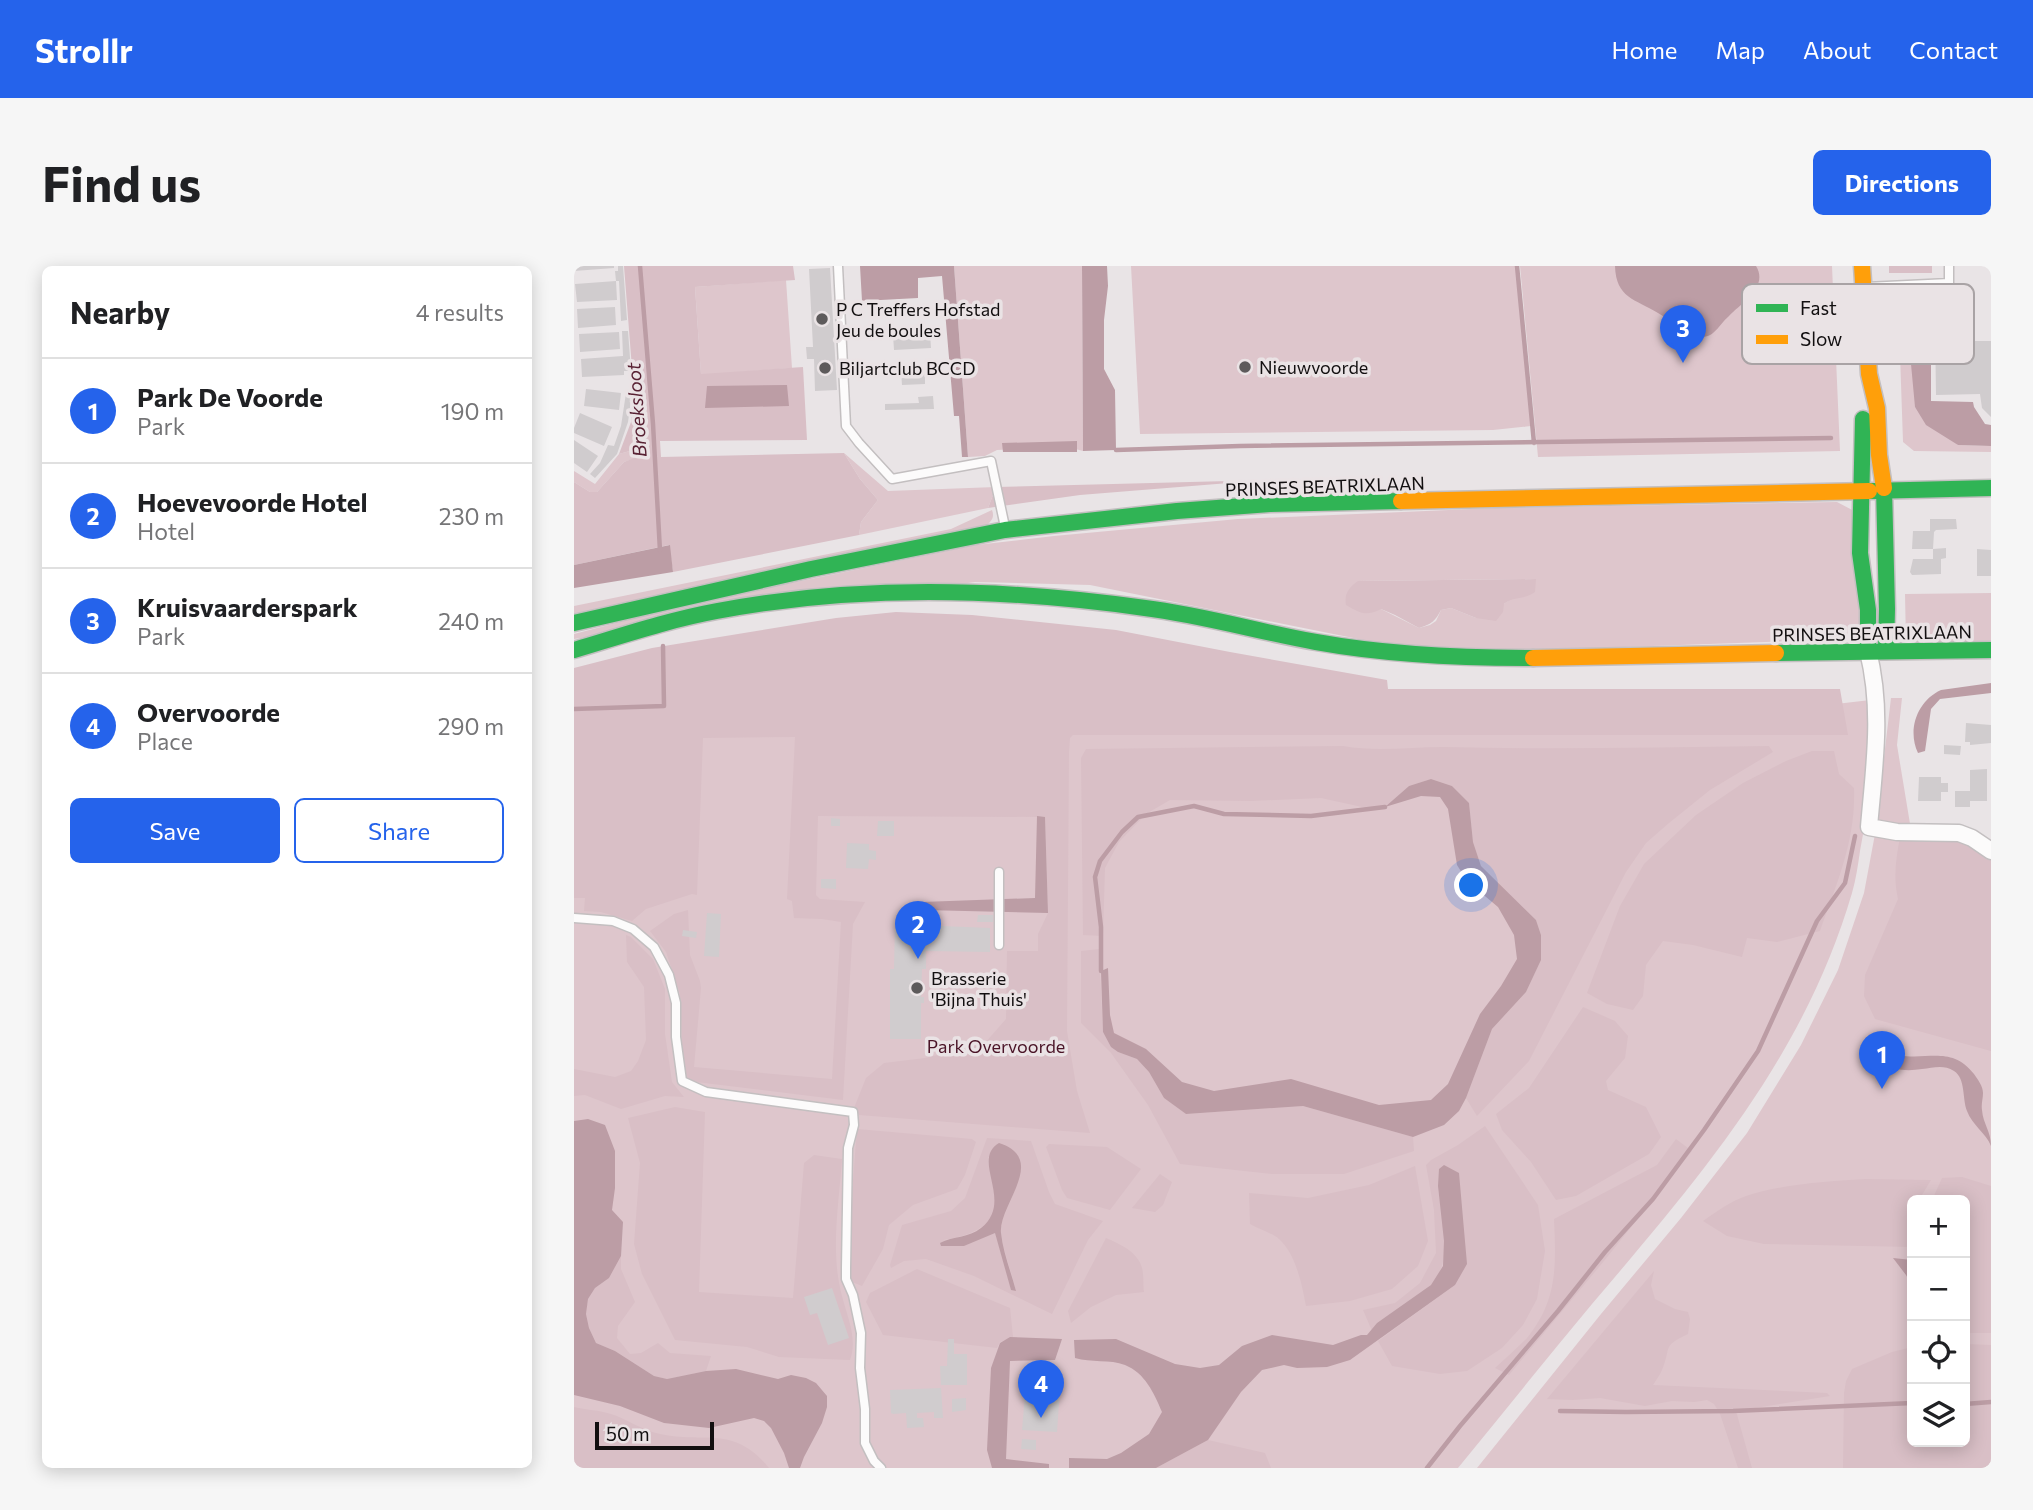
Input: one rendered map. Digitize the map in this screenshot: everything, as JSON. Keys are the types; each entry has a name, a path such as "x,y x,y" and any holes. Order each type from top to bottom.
{"main road":[{"path":"1862,266 1863,284"},
{"path":"1868,364 1877,408 1884,490 1887,609 1885,651"},
{"path":"1868,651 1868,610 1860,554 1863,411 1869,374"},
{"name":"PRINSES BEATRIXLAAN","path":"574,623 811,569 1005,530 1177,511 1269,504 1991,488"},
{"name":"PRINSES BEATRIXLAAN","path":"574,650 669,622 746,606 814,597 961,591 1051,595 1132,606 1369,651 1466,658 1559,659 1991,650"}],"street":[{"path":"1868,651 1875,680 1877,725 1869,827 1897,832 1959,833 1991,850"},
{"path":"1875,680 1885,651"}],"lane":[{"path":"838,266 842,401 846,426 892,480 991,461 1005,530"},
{"path":"1948,266 1949,284"},
{"path":"999,872 999,945"},
{"path":"574,918 613,921 633,929 654,947 669,975 676,1003 676,1037 682,1081 706,1092 853,1112 854,1125 848,1148 846,1279 853,1295 861,1333 860,1368 865,1409 865,1443 874,1461 881,1468"}],"green space":[{"path":"624,266 793,266 795,280 695,287 701,374 803,367 807,440 660,441 661,457 844,453 860,479 878,500 861,522 859,535 673,572 669,545 574,565 574,482 590,492 597,492 624,462 639,456 637,449 619,454 631,422 634,394"},
{"path":"954,266 1082,266 1083,451 1068,447 997,450 985,456 968,457"},
{"path":"1131,266 1516,266 1531,426 1493,430 1140,434"},
{"path":"1520,266 1832,266 1833,284 1742,284 1742,364 1836,364 1840,451 1538,457"},
{"path":"1889,266 1932,266 1932,273 1889,273"},
{"path":"786,280 792,368 701,375 695,287"},
{"path":"1900,364 1924,364 1915,407 1958,445 1991,446 1991,452 1914,451 1903,442"},
{"path":"637,449 639,457 624,462 597,492 590,492 574,482 574,471 595,484 619,454"},
{"path":"844,453 888,491 996,487 988,508 859,535 861,522 878,500 860,479"},
{"path":"1229,481 1080,495 988,508 996,487"},
{"path":"1837,502 1858,513 1859,623 1853,639 1567,649 1408,649 1090,585 975,582 574,639 574,634 689,604 976,545 1238,519 1495,508","holes":["1536,579 1504,604 1476,618 1451,608 1441,610 1436,621 1419,628 1381,609 1358,581"]},
{"path":"992,510 993,517 985,527 574,614 574,606 951,529"},
{"path":"1536,579 1535,592 1504,604 1503,612 1496,621 1476,618 1451,608 1441,610 1433,622 1419,628 1381,609 1363,613 1346,605 1348,591 1358,581"},
{"path":"1991,593 1991,641 1906,643 1905,594"},
{"path":"896,612 972,615 1116,630 1387,680 1388,689 1840,689 1848,735 1073,735 1070,738 1069,752 1067,1031 1077,1091 1090,1133 859,1115 854,1108 866,1078 884,1063 925,1058 984,1044 1006,1019 1007,951 1038,951 1038,934 1048,913 1045,817 818,816 816,895 820,899 865,902 853,924 843,1100 688,1081 683,1066 680,994 666,952 650,931 674,914 688,910 690,955 701,988 694,1067 832,1079 841,922 794,918 792,901 787,899 795,737 703,738 697,895 692,894 646,909 632,921 601,912 584,911 585,898 574,898 574,668 652,648 836,618"},
{"name":"Park Overvoorde","path":"574,671 1775,711 1879,699 1855,883 1831,953 1806,1009 1777,1062 1709,1161 1458,1468 574,1468"},
{"path":"1891,698 1902,698 1897,745 1915,854 1991,894 1991,1468 1477,1468 1747,1133 1801,1045 1838,970 1864,893 1875,834"},
{"path":"1343,746 1381,749 1769,746 1773,752 1710,790 1646,843 1626,872 1529,1061 1477,1116 1466,1098 1492,1029 1526,992 1541,960 1541,935 1536,920 1481,866 1473,842 1469,803 1452,786 1431,779 1409,786 1385,807 1371,809 1321,798 1170,800 1146,814 1119,842 1105,868 1103,936 1083,935 1081,758 1086,749"},
{"path":"1812,751 1834,751 1839,774 1854,788 1849,843 1820,931 1777,942 1747,938 1742,957 1663,941 1646,965 1643,996 1633,1010 1607,1004 1587,993 1620,906 1644,864 1696,815 1743,783"},
{"path":"1900,837 1960,838 1991,856 1991,1051 1875,1019 1864,996 1865,975 1898,899 1895,876"},
{"path":"626,935 653,959 665,989 665,1034 672,1082 684,1097 665,1096 621,1109 585,1095 574,1096 574,1069 615,1077 631,1071 638,1061 646,1040 644,987 627,962"},
{"path":"1099,949 1103,1032 1118,1052 1137,1059 1149,1072 1164,1098 1186,1114 1303,1106 1413,1137 1414,1151 1344,1174 1272,1174 1180,1164 1148,1105 1111,1053 1081,1023 1081,951"},
{"path":"1583,1007 1615,1021 1628,1036 1625,1058 1606,1081 1608,1090 1646,1107 1661,1137 1649,1154 1576,1196 1556,1200 1531,1162 1502,1130 1496,1114 1529,1088"},
{"path":"675,1107 705,1112 699,1292 793,1298 804,1163 814,1155 842,1159 836,1228 837,1262 838,1279 852,1336 850,1360 779,1357 747,1347 675,1340 642,1274 634,1244 640,1163 628,1118"},
{"path":"1485,1126 1538,1205 1545,1251 1537,1299 1523,1325 1502,1348 1467,1371 1440,1374 1392,1366 1378,1341 1455,1285 1438,1186 1445,1251 1438,1275 1426,1290 1377,1323 1372,1331 1363,1310 1395,1303 1420,1283 1436,1253 1434,1210 1426,1165"},
{"path":"857,1129 972,1139 976,1142 965,1175 957,1189 913,1205 889,1225 883,1249 862,1286 852,1282 846,1271"},
{"path":"987,1138 1031,1141 1055,1204 1103,1221 1088,1240 1052,1314 974,1276 926,1259 904,1261 891,1268 902,1225 951,1211 965,1198","holes":["988,1157 1019,1160 1019,1178 1001,1227 1016,1291 1011,1289 995,1232 964,1246 943,1240 978,1230 991,1218 996,1201"]},
{"path":"1676,1139 1692,1151 1509,1375 1495,1368 1527,1338 1545,1310 1555,1267 1554,1219 1657,1165"},
{"path":"1049,1144 1107,1147 1141,1169 1110,1210 1067,1198 1046,1147"},
{"path":"1415,1166 1428,1241 1418,1266 1392,1289 1350,1301 1306,1306 1297,1270 1285,1245 1276,1237 1250,1224 1249,1193 1308,1198 1369,1185"},
{"path":"1160,1174 1172,1182 1163,1205 1155,1212 1132,1208"},
{"path":"1962,1177 1991,1186 1991,1333 1970,1333 1970,1195 1934,1195 1942,1178"},
{"path":"1867,1179 1931,1180 1922,1195 1907,1195 1907,1247 1764,1244 1727,1236 1703,1221 1746,1196 1806,1184"},
{"path":"1106,1238 1137,1257 1143,1271 1144,1292 1116,1295 1091,1307 1071,1323 1068,1311"},
{"path":"621,1256 621,1269 635,1302 618,1326 617,1338 630,1354 641,1353 658,1343 670,1353 711,1356 706,1371 667,1379 654,1376 615,1351 596,1343 586,1314 588,1299 595,1288 609,1278"},
{"path":"917,1269 1010,1308 1013,1337 1000,1342 997,1348 883,1335 866,1302 870,1293"},
{"path":"1654,1271 1651,1285 1655,1299 1688,1312 1690,1319 1688,1334 1671,1345 1653,1385 1827,1393 1830,1396 1736,1411 1752,1468 1738,1468 1720,1414 1714,1404 1707,1400 1672,1401 1645,1406 1600,1398 1547,1399"},
{"path":"1970,1344 1991,1345 1991,1468 1843,1468 1846,1381 1852,1369 1907,1348 1907,1447 1970,1447"},
{"path":"574,1407 611,1414 656,1433 730,1440 756,1454 769,1468 574,1468"},
{"path":"1208,1440 1265,1453 1271,1468 1156,1468"}],"shaded area":[{"path":"860,266 954,266 968,457 962,457 959,416 954,416 942,276 918,278 918,298 862,301"},
{"path":"1082,266 1107,266 1104,369 1115,390 1116,450 1083,451"},
{"path":"1615,266 1756,266 1759,281 1758,284 1742,284 1742,304 1711,334 1697,337 1628,296 1616,277"},
{"path":"1911,364 1931,364 1931,401 1973,402 1985,424 1991,425 1991,446 1958,445 1926,425 1915,407"},
{"path":"787,385 789,406 705,408 707,386"},
{"path":"1077,441 1077,452 1003,452 1002,443"},
{"path":"670,545 673,572 574,588 574,565"},
{"path":"1991,683 1991,693 1940,699 1931,709 1925,751 1918,753 1914,726 1926,701 1941,690"},
{"path":"1431,779 1452,786 1469,803 1473,842 1481,866 1536,920 1541,935 1541,960 1526,992 1492,1029 1466,1098 1459,1111 1444,1125 1413,1137 1303,1106 1186,1114 1164,1098 1149,1072 1137,1059 1111,1047 1103,1032 1101,971 1108,968 1110,1015 1114,1033 1146,1049 1182,1082 1214,1091 1291,1079 1379,1105 1431,1100 1448,1084 1480,1014 1517,959 1514,935 1498,907 1467,881 1457,865 1448,809 1440,797 1421,796 1385,807 1409,786"},
{"path":"1037,816 1045,817 1048,913 923,910 922,902 1035,898"},
{"path":"1866,1037 1871,1037 1883,1048 1898,1055 1947,1057 1965,1065 1982,1088 1983,1115 1991,1146 1969,1116 1958,1074 1942,1067 1904,1070 1880,1063 1869,1051"},
{"path":"588,1119 605,1125 615,1151 612,1210 623,1222 621,1256 609,1278 595,1288 588,1299 586,1314 596,1343 615,1351 654,1376 667,1379 706,1371 736,1369 778,1379 791,1375 816,1383 827,1396 827,1407 800,1468 789,1468 771,1428 764,1421 754,1418 709,1428 664,1423 620,1406 574,1395 574,1121"},
{"path":"999,1143 1013,1150 1020,1160 1018,1184 1006,1209 1001,1233 1016,1291 1011,1290 995,1233 964,1246 941,1246 940,1243 976,1231 990,1217 994,1194 989,1160 991,1150"},
{"path":"1444,1165 1459,1173 1467,1264 1455,1285 1350,1360 1327,1367 1297,1368 1284,1365 1262,1370 1241,1392 1208,1440 1156,1468 1069,1468 1069,1458 1107,1459 1121,1453 1149,1434 1162,1412 1152,1391 1138,1373 1119,1363 1075,1358 1074,1340 1116,1339 1175,1364 1200,1368 1219,1365 1242,1346 1272,1335 1333,1345 1367,1335 1377,1323 1431,1285 1443,1266 1444,1241 1438,1186 1439,1169"},
{"path":"1893,1258 1907,1259 1906,1275"},
{"path":"1010,1337 1062,1339 1055,1360 1010,1361 1006,1459 1049,1464 1049,1468 992,1468 987,1450 991,1368 1000,1343"}],"building":[{"path":"574,266 614,266 614,268 574,271"},
{"path":"618,266 623,266 627,320 621,321 619,281 616,281 615,271 618,271"},
{"name":"P C Treffers Hofstad Jeu de boules","path":"830,268 837,390 815,391 814,359 807,359 806,347 813,347 809,269"},
{"path":"616,281 617,300 577,302 575,284"},
{"path":"615,307 616,325 578,328 577,309"},
{"path":"622,331 628,331 631,371 624,371 624,375 582,377 581,359 623,356"},
{"path":"619,332 620,349 580,352 579,334"},
{"path":"930,333 931,348 894,350 893,335"},
{"path":"1975,341 1991,341 1991,417 1982,408 1980,394 1936,395 1936,364 1974,364"},
{"path":"925,370 925,384 902,385 901,371"},
{"path":"586,389 621,393 619,410 584,406"},
{"path":"626,393 632,393 628,422 617,454 595,478 590,474 600,463 608,445 614,446 621,426"},
{"path":"933,396 934,409 885,410 885,404 919,403 918,397"},
{"path":"580,413 612,427 604,446 574,433"},
{"path":"574,440 598,456 587,472 574,463"},
{"path":"1930,519 1956,519 1957,529 1936,530 1933,549 1912,549 1913,531 1930,531"},
{"path":"1946,548 1946,558 1941,559 1941,574 1912,575 1910,572 1913,559 1933,559 1933,549"},
{"path":"1977,549 1991,550 1991,576 1977,576"},
{"path":"1966,723 1991,725 1991,743 1970,745 1970,742 1965,742"},
{"path":"1944,745 1961,746 1960,755 1944,754"},
{"path":"1987,769 1987,801 1970,801 1970,807 1955,807 1955,791 1970,791 1970,770"},
{"path":"1919,777 1941,777 1941,783 1948,783 1948,792 1941,792 1941,801 1918,801"},
{"path":"831,818 840,819 840,826 831,826"},
{"path":"878,821 894,821 894,836 877,836"},
{"path":"847,843 869,844 869,850 876,851 876,860 869,859 868,869 846,868"},
{"path":"821,879 836,879 836,889 821,888"},
{"path":"707,913 721,914 719,957 704,956"},
{"path":"978,915 993,915 993,922 977,922"},
{"path":"895,924 990,928 990,952 926,951 926,969 922,969 921,997 924,997 924,1003 921,1003 921,1039 890,1039 890,969 894,969"},
{"path":"683,930 697,932 696,938 682,936"},
{"path":"832,1288 849,1338 828,1345 817,1313 810,1315 804,1297"},
{"path":"948,1339 954,1339 954,1354 967,1354 967,1385 941,1385 940,1366 947,1366"},
{"path":"1027,1368 1036,1369 1036,1376 1026,1375"},
{"path":"1026,1382 1059,1384 1057,1432 1022,1430"},
{"path":"941,1388 943,1418 934,1418 934,1412 917,1413 917,1418 923,1418 924,1427 907,1428 906,1413 891,1413 890,1390"},
{"path":"966,1398 966,1410 952,1412 952,1399"},
{"path":"1022,1439 1036,1440 1036,1450 1021,1449"}],"waterway":[{"name":"Broeksloot","path":"640,266 660,551"},
{"path":"1517,266 1534,443"},
{"path":"1116,450 1831,438"},
{"name":"Broeksloot","path":"574,709 664,706 663,646"},
{"path":"1101,971 1101,927 1095,877 1100,861 1122,832 1138,817 1194,806 1224,814 1311,816 1385,807"},
{"path":"1427,1468 1605,1252 1653,1199 1758,1051 1817,921 1845,883 1855,836"},
{"path":"1970,1404 1991,1402"},
{"path":"1560,1411 1733,1411 1907,1403"}],"traffic: fast":[{"path":"1863,419 1860,553 1868,610 1868,651"},
{"path":"1884,488 1886,651"},
{"path":"1869,491 1991,488"},
{"path":"574,623 811,569 1005,530 1177,511 1270,504 1401,501"},
{"path":"574,650 681,619 770,602 824,596 931,592 1092,601 1188,615 1316,642 1397,653 1533,658"},
{"path":"1776,653 1991,650"}],"traffic: slow":[{"path":"1862,266 1863,284"},
{"path":"1868,364 1877,408 1879,455 1884,488"},
{"path":"1401,501 1869,491"},
{"path":"1533,658 1776,653"}],"place":[{"name":"P C Treffers Hofstad Jeu de boules","path":"822,319"},
{"name":"Kruisvaarderspark","path":"1683,363"},
{"name":"Nieuwvoorde","path":"1245,367"},
{"name":"Biljartclub BCCD","path":"825,368"},
{"name":"Hoevevoorde Hotel","path":"918,959"},
{"name":"Brasserie 'Bijna Thuis'","path":"917,988"},
{"name":"Park De Voorde","path":"1882,1089"},
{"name":"Overvoorde","path":"1041,1418"}]}
